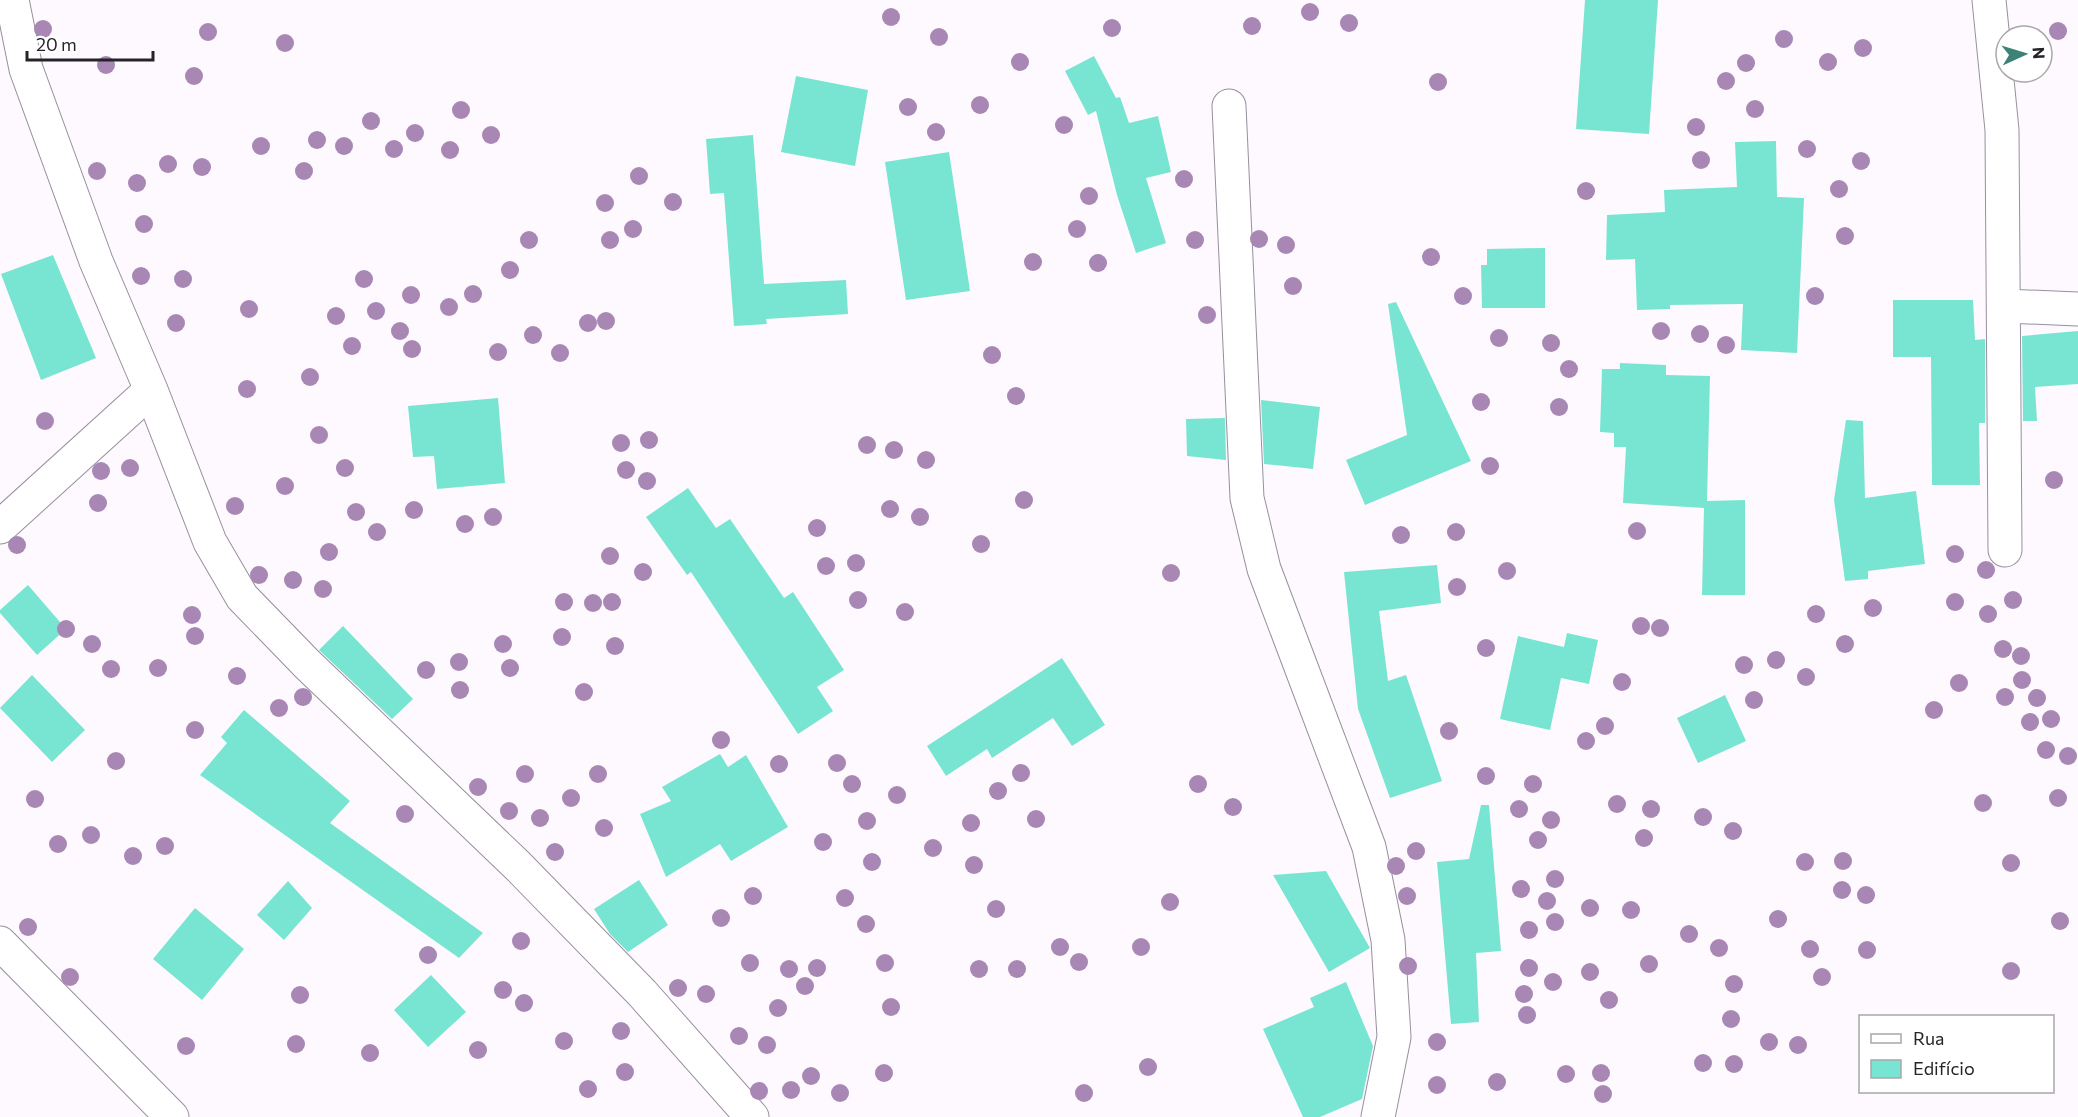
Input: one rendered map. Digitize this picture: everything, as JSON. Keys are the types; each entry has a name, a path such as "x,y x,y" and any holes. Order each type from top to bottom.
{"street":[{"path":"12,0 26,69 96,261 151,390 210,542 242,597 307,663 527,874 642,993 752,1117"},
{"path":"1989,0 2002,130 2005,550"},
{"path":"1229,106 1247,498 1263,569 1369,847 1388,940 1395,1037 1378,1117"},
{"path":"2005,306 2078,309"},
{"path":"0,527 151,390"},
{"path":"0,943 172,1117"}],"building":[{"path":"1585,0 1658,0 1649,134 1576,129"},
{"path":"1094,56 1116,98 1120,97 1129,123 1158,116 1171,172 1146,178 1166,243 1136,253 1117,195 1096,111 1088,115 1065,71"},
{"path":"796,76 868,90 855,166 781,152"},
{"path":"753,135 764,284 846,280 848,314 766,319 767,324 734,326 724,193 710,194 706,139"},
{"path":"1776,141 1777,197 1804,198 1797,353 1741,350 1743,304 1670,305 1670,309 1637,310 1635,259 1606,260 1607,215 1665,212 1664,190 1737,187 1735,142"},
{"path":"949,152 970,291 906,300 885,162"},
{"path":"1545,248 1545,308 1482,308 1481,265 1487,265 1487,249"},
{"path":"53,255 96,358 41,380 1,274"},
{"path":"1893,300 1973,300 1975,340 1985,339 1985,423 1979,423 1980,485 1932,485 1931,357 1893,357"},
{"path":"1396,302 1471,461 1365,505 1346,460 1407,435 1388,304"},
{"path":"2078,331 2078,384 2035,387 2037,421 2023,421 2022,336"},
{"path":"1620,363 1666,365 1666,375 1710,376 1707,501 1745,500 1745,595 1702,595 1704,508 1623,503 1626,447 1614,447 1614,433 1600,432 1602,369 1620,369"},
{"path":"498,398 505,483 437,489 434,456 413,457 408,406"},
{"path":"1261,400 1320,407 1313,469 1264,464"},
{"path":"1225,418 1226,460 1187,456 1186,419"},
{"path":"1846,420 1863,421 1865,498 1916,491 1925,564 1868,571 1868,579 1845,581 1834,500"},
{"path":"688,488 716,528 730,519 784,598 793,592 844,670 817,687 833,711 798,734 691,572 687,575 646,517"},
{"path":"1437,565 1441,603 1379,611 1388,681 1406,675 1442,781 1390,798 1358,709 1344,572"},
{"path":"28,585 66,629 37,655 0,613 0,610"},
{"path":"343,626 413,699 392,719 319,650"},
{"path":"1567,633 1598,640 1589,684 1561,678 1550,730 1500,719 1518,636 1564,647"},
{"path":"1062,658 1105,725 1072,746 1053,718 992,758 987,749 946,776 927,746"},
{"path":"32,675 85,730 52,762 0,708"},
{"path":"1725,695 1746,741 1698,763 1677,718"},
{"path":"244,710 350,801 330,823 483,933 459,958 200,775 227,743 221,737"},
{"path":"720,754 728,767 746,755 788,827 731,861 720,844 666,877 640,814 671,801 662,787"},
{"path":"1481,805 1489,805 1501,951 1476,953 1479,1022 1451,1024 1437,862 1469,859"},
{"path":"1326,871 1370,948 1329,972 1273,875"},
{"path":"639,880 668,925 628,952 610,934 594,909"},
{"path":"288,881 312,908 284,940 257,915"},
{"path":"195,908 244,949 202,1000 153,959"},
{"path":"431,975 466,1012 428,1047 394,1010"},
{"path":"1346,982 1373,1046 1362,1099 1320,1117 1303,1117 1263,1029 1314,1007 1310,998"}]}
